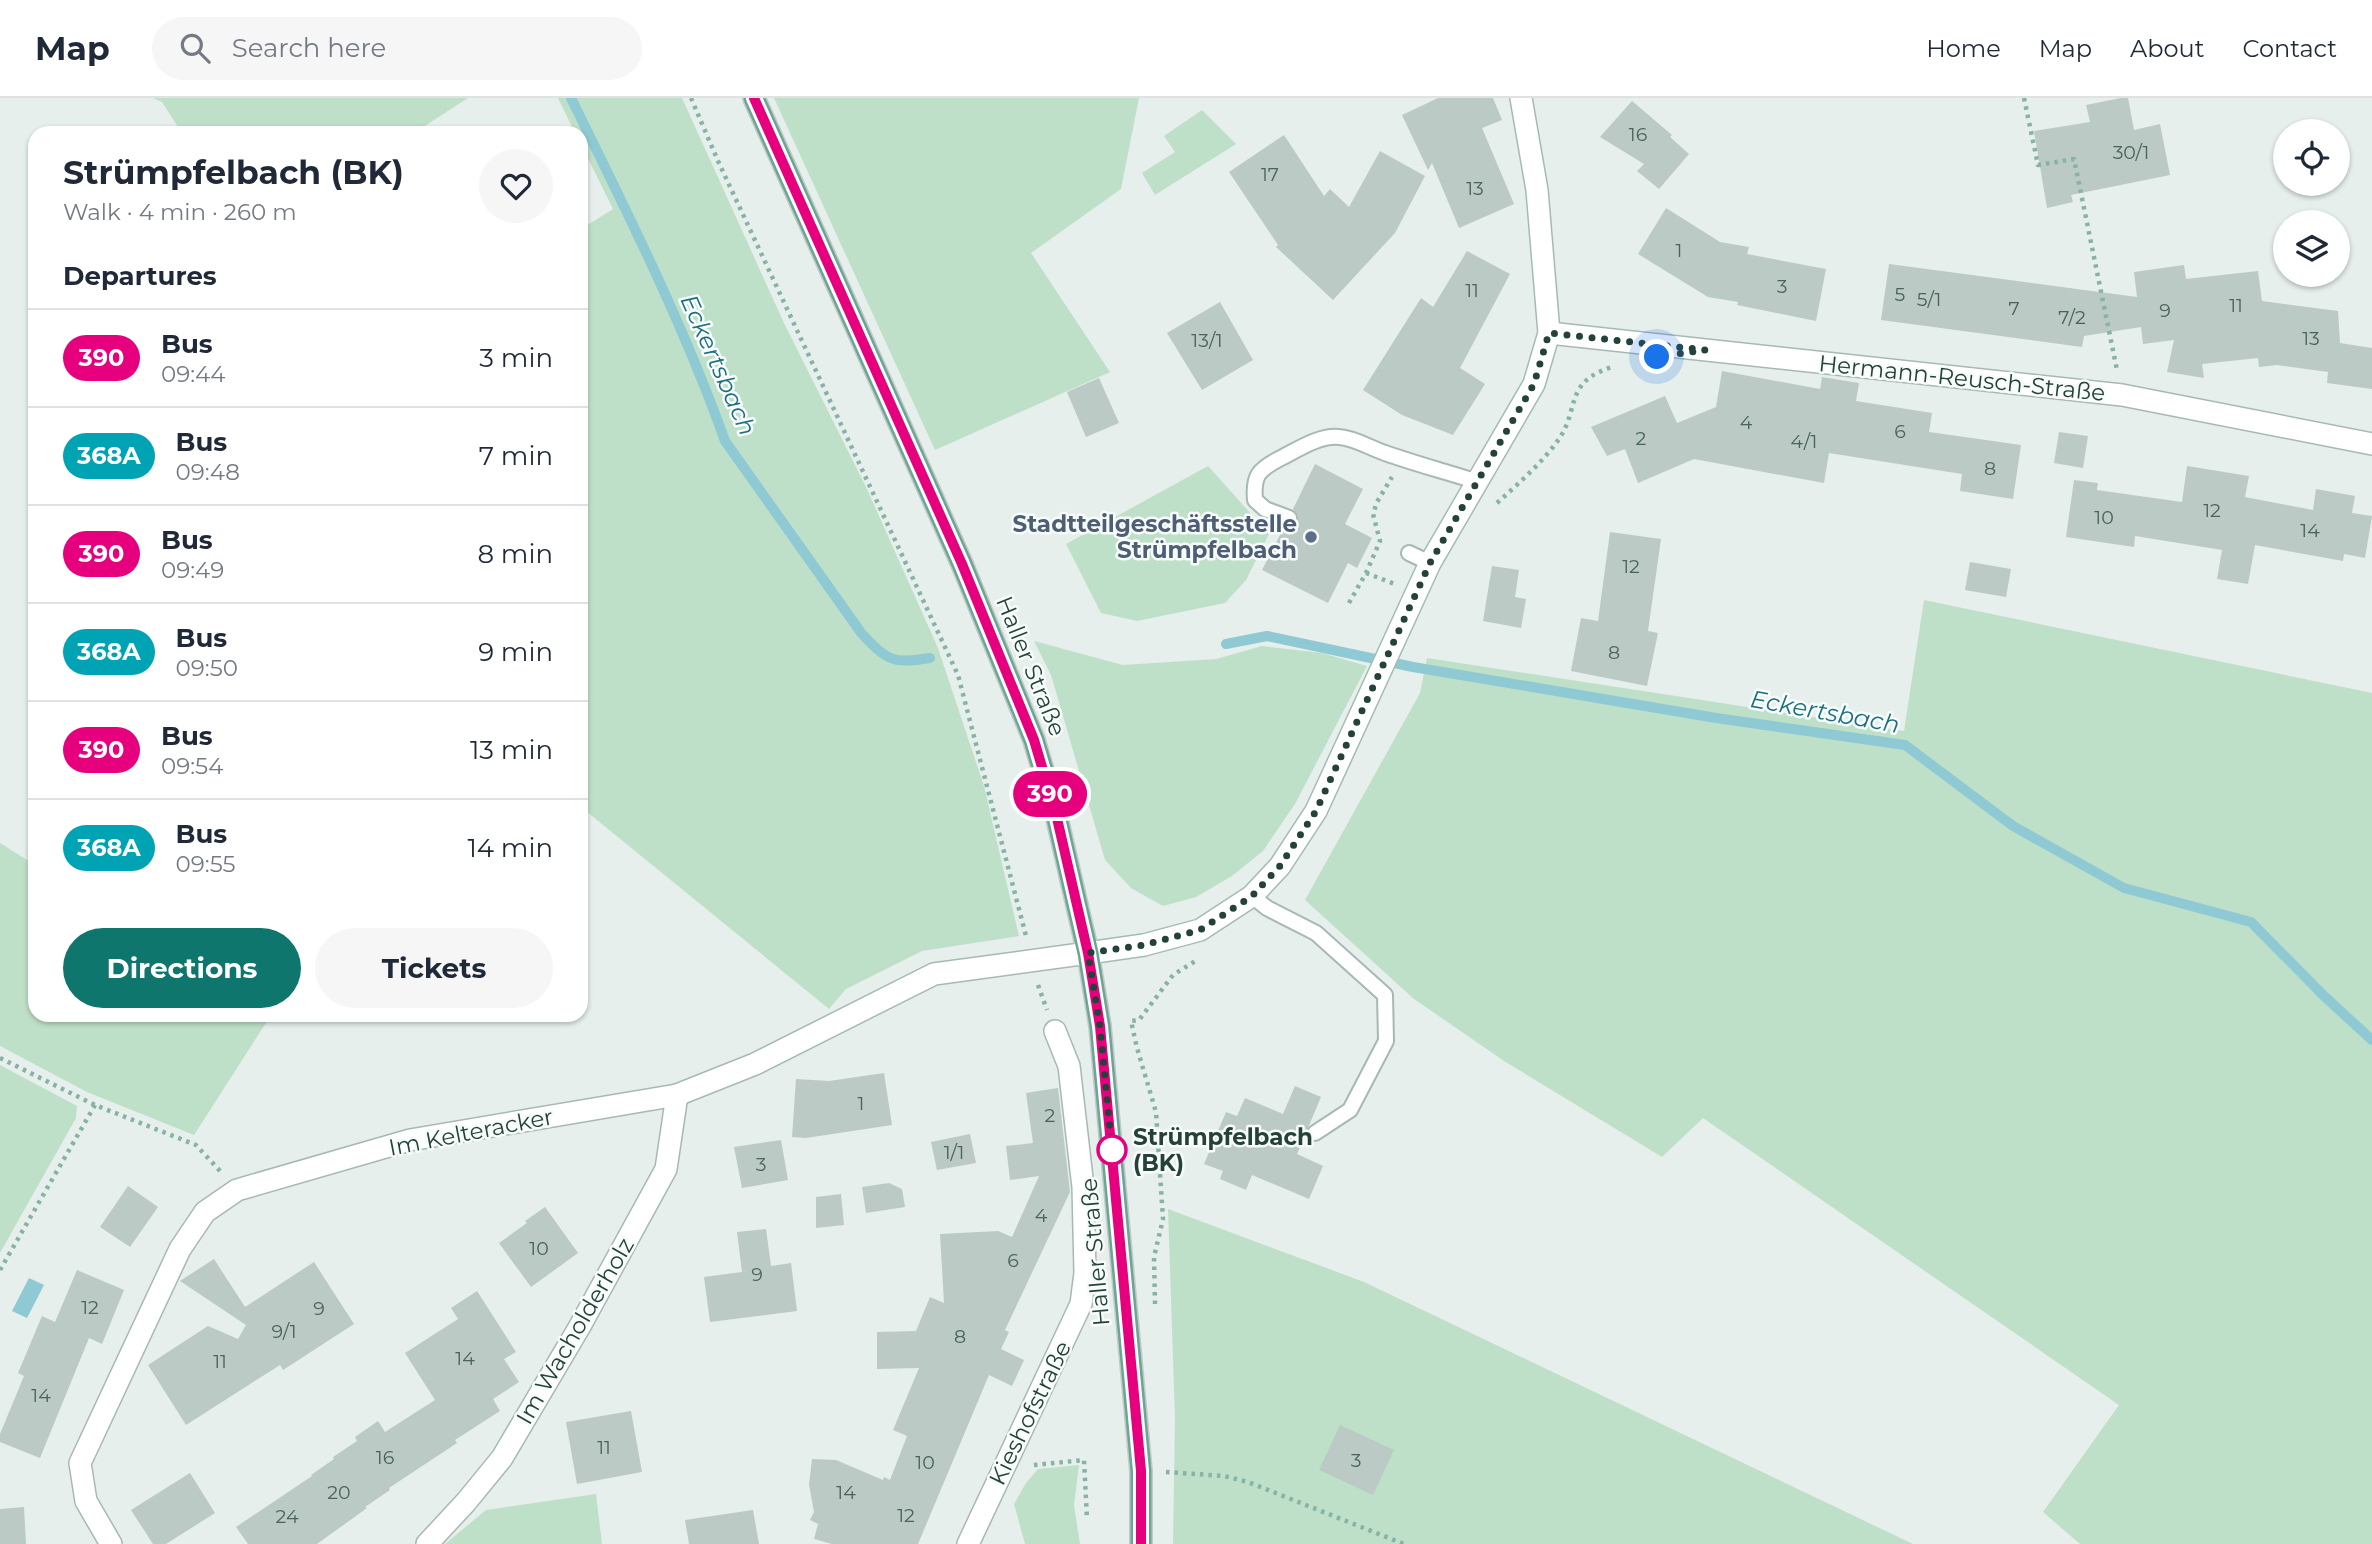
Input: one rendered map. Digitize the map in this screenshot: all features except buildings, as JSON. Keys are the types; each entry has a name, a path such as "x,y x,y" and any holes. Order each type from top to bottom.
{"main road":[{"name":"Haller Straße","path":"754,98 962,564 1034,740 1056,814 1088,953 1100,1026 1141,1471 1141,1544"}],"street":[{"path":"1521,98 1537,190 1549,333"},
{"name":"Im Kelteracker","path":"111,1544 86,1501 80,1463 180,1249 205,1212 237,1190 410,1140 677,1095 755,1064 934,974 1144,945 1200,930 1252,896 1280,866 1316,811 1430,563 1534,384 1549,333"},
{"name":"Hermann-Reusch-Straße","path":"1549,333 2122,395 2372,444"},
{"name":"Kieshofstraße","path":"968,1544 1081,1304 1085,1273 1083,1187 1069,1066 1055,1031"},
{"name":"Im Wacholderholz","path":"427,1544 502,1458 580,1326 666,1169 677,1095"}],"lane":[{"path":"1289,518 1265,509 1255,500 1254,485 1258,473 1303,442 1324,438 1338,436 1478,482"},
{"path":"1409,553 1430,563"},
{"path":"1252,896 1267,908 1316,933 1385,995 1386,1041 1350,1110 1315,1133"}],"path":[{"path":"691,98 958,675 1019,901 1029,960 1055,1031"},
{"path":"2024,98 2038,165 2074,159 2122,395"},
{"path":"1493,507 1530,473 1560,437 1575,395 1587,379 1597,372 1619,365"},
{"path":"1349,603 1380,541 1373,514 1377,502 1403,458"},
{"path":"1131,1021 1156,1112 1163,1219 1154,1257 1155,1311"},
{"path":"0,1058 95,1105 196,1145 237,1190"},
{"path":"0,1270 95,1105"},
{"path":"1061,1462 1084,1460 1087,1519"},
{"path":"1141,1471 1224,1476 1248,1482 1404,1544"}],"green space":[{"path":"153,98 468,98 425,126 177,126 162,102"},
{"path":"558,98 682,98 784,323 867,489 938,648 984,786 1019,936 922,951 846,989 829,1009 588,813 588,225 613,209 588,158 588,126 572,126"},
{"path":"774,98 1139,98 1121,189 1031,253 1110,372 935,450"},
{"path":"1202,110 1236,144 1155,195 1142,173 1175,152 1164,136"},
{"path":"1208,466 1269,534 1246,580 1225,603 1137,621 1101,613 1066,544"},
{"path":"1924,600 2372,693 2372,1544 2080,1544 2043,1512 2119,1405 1703,1118 1662,1157 1504,1061 1414,999 1305,900 1420,693 1427,658 1904,731"},
{"path":"1034,641 1123,665 1216,659 1262,646 1322,653 1367,666 1295,804 1263,851 1232,876 1196,897 1163,906 1131,888 1105,860 1051,675"},
{"path":"0,843 28,861 28,1022 267,1022 194,1135 87,1092 0,1046"},
{"path":"0,1065 77,1106 76,1118 0,1253"},
{"path":"1168,1209 1364,1282 1913,1544 1173,1544 1175,1419"},
{"path":"1079,1465 1074,1505 1080,1544 1025,1544 1014,1504 1026,1483 1038,1469"},
{"path":"596,1494 602,1544 445,1544 486,1510"}],"water":[{"path":"29,1278 44,1285 27,1318 12,1311"}],"waterway":[{"name":"Eckertsbach","path":"571,98 585,126"},
{"name":"Eckertsbach","path":"588,133 672,310 725,441 862,634 878,650 892,658 907,661 930,658"},
{"name":"Eckertsbach","path":"1226,644 1267,636 1413,667 1716,718 1905,745 2013,826 2124,888 2251,922 2372,1040"}],"bus line":[{"name":"390","path":"754,98 962,564 1034,740 1056,814 1088,953 1100,1026 1141,1471 1141,1544"}],"place":[{"name":"Stadtteilgeschäftsstelle Strümpfelbach","path":"1311,537"},
{"name":"Strümpfelbach (BK)","path":"1112,1150"}],"route":[{"path":"1112,1150 1100,1026 1088,953 1144,945 1200,930 1252,896 1280,866 1316,811 1430,563 1534,384 1549,333 1705,350 1657,357"}]}
